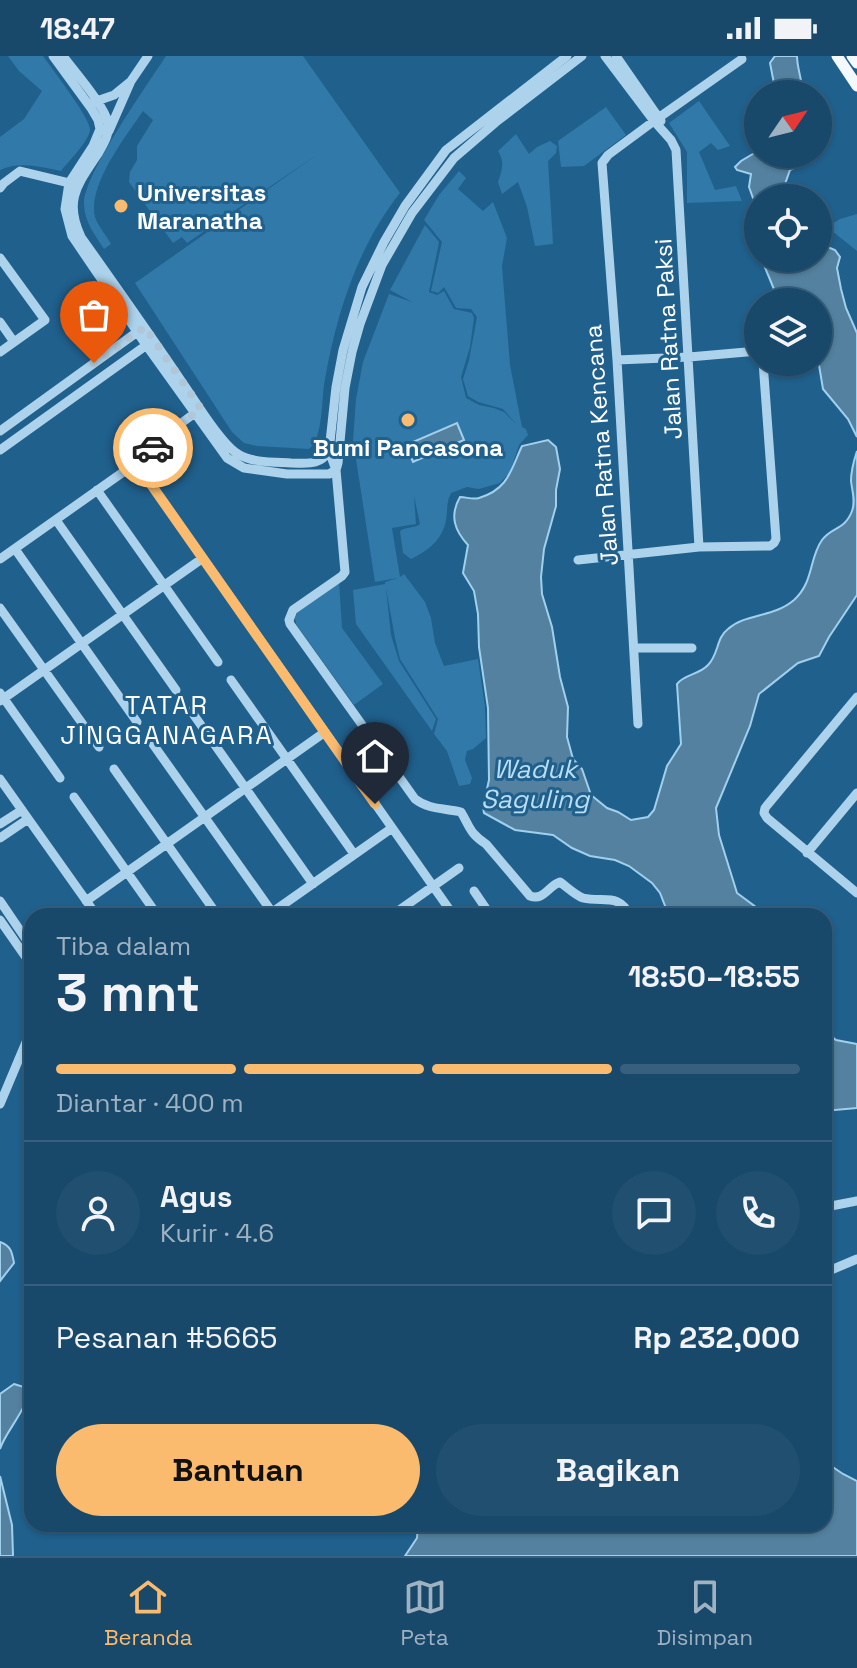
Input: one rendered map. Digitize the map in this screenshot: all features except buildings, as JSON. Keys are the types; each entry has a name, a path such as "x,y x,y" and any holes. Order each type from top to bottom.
{"main road":[{"path":"837,56 857,86"},
{"path":"852,56 857,63"}],"street":[{"path":"53,56 107,119 108,133"},
{"path":"63,56 92,103 100,129 73,184 65,209 72,236 150,342 227,458 244,468 287,474 332,472"},
{"path":"73,184 101,149 131,81 148,56"},
{"path":"567,56 446,150 405,206 372,264 351,321 336,387 329,451 345,572 293,610 289,620 422,805 461,812 477,839 486,844 530,896 541,897 560,882 584,898 619,901 626,908"},
{"path":"332,472 338,463 345,388 360,324 382,265 412,213 454,158 582,56"},
{"path":"605,56 657,119"},
{"path":"617,56 657,119"},
{"path":"657,119 742,59"},
{"path":"92,103 114,95 131,81"},
{"name":"Jalan Ratna Paksi","path":"657,119 676,150 699,547"},
{"name":"Jalan Ratna Kencana","path":"638,724 602,163 608,155 657,119"},
{"path":"0,194 3,183 20,171 73,184"},
{"path":"0,258 45,320 0,352"},
{"path":"0,322 14,342"},
{"path":"0,431 141,330"},
{"path":"0,450 150,342"},
{"path":"617,360 744,352"},
{"path":"578,560 699,547 770,546 774,543 764,376"},
{"path":"198,411 239,456 264,461 309,463 320,461 329,451"},
{"path":"0,559 136,463 198,411"},
{"path":"136,463 448,908"},
{"path":"97,490 218,662"},
{"path":"56,520 176,690"},
{"path":"15,549 137,722"},
{"path":"60,778 1,698 203,558"},
{"path":"0,608 99,747"},
{"path":"634,648 692,648"},
{"path":"231,680 354,854"},
{"path":"857,697 764,813 857,893"},
{"path":"191,711 313,884"},
{"path":"86,901 325,732"},
{"path":"150,740 265,908"},
{"path":"114,769 212,908"},
{"path":"0,779 91,908"},
{"path":"807,853 857,793"},
{"path":"74,797 152,908"},
{"path":"0,824 25,815"},
{"path":"0,838 25,815"},
{"path":"278,908 392,828"},
{"path":"402,908 459,868"},
{"path":"474,891 485,908"},
{"path":"0,901 24,936"},
{"path":"0,920 24,954"},
{"path":"0,1104 24,1047"},
{"path":"832,1206 857,1201"},
{"path":"832,1270 857,1259"}],"shaded area":[{"path":"8,56 43,56 89,124 86,140 61,171 23,165 0,170 0,137 24,119 42,91 19,71"},
{"path":"166,56 303,56 400,193 372,235 351,281 330,354 320,427 309,449 257,446 244,443 232,432 135,283 318,154 187,243 182,237 173,243 129,182 130,172 137,160 137,146 153,120 143,111 118,147 97,191 95,217 111,244 104,249 88,222 84,210 86,190 118,130"},
{"path":"699,101 730,146 718,150 711,143 699,152 715,190 736,186 742,201 687,203 687,152 669,123"},
{"path":"606,107 626,135 584,166 561,167 558,141"},
{"path":"516,134 529,154 550,141 557,146 556,153 548,161 553,244 535,246 518,182 502,194 498,182 502,163 498,151"},
{"path":"459,171 466,178 458,189 483,211 493,202 507,238 502,266 510,365 522,427 528,435 519,445 510,472 500,483 479,489 467,487 451,493 442,533 423,552 411,559 403,553 400,531 420,524 414,496 416,524 392,528 400,577 404,574 425,602 444,666 478,659 486,738 467,751 465,760 472,778 470,784 459,786 447,751 434,734 438,719 400,659 386,588 391,635 399,661 436,719 432,731 356,624 353,590 385,584 398,578 375,582 353,440 363,362 389,294 412,302 390,290 425,225 439,242 429,292 437,295 444,291 454,309 472,313 474,318 461,377 466,398 504,412 517,425 503,409 468,396 463,379 477,317 471,309 456,308 444,287 438,293 431,291 442,242 424,220"},
{"path":"857,214 857,251 832,231 832,224"},
{"path":"339,581 342,628 383,684 354,705 296,624 295,618 299,609"}],"water":[{"path":"775,56 797,56 801,80 773,80 770,63"},
{"path":"744,159 744,168 794,168 790,170 785,184 749,184 751,174 735,167"},
{"path":"832,249 840,257 837,268 841,289 857,333 857,437 848,419 823,389 821,376 832,376 832,288 774,288 767,272 832,272"},
{"path":"457,423 464,440 413,462 406,445"},
{"name":"Waduk Saguling","path":"548,440 556,447 560,469 556,506 544,549 541,577 542,594 568,707 567,737 573,759 582,769 591,795 607,808 631,820 648,817 654,810 667,766 681,744 677,684 708,665 728,629 743,620 786,606 800,593 822,540 846,522 852,511 851,477 857,451 857,595 819,656 798,663 759,694 750,726 716,808 719,835 737,893 757,908 666,908 652,883 629,866 590,856 553,835 515,830 484,813 489,780 488,708 474,591 463,573 468,545 457,529 454,517 460,497 479,498 503,484 522,446"},
{"path":"832,1037 857,1044 857,1108 832,1110"},
{"path":"0,1242 7,1245 14,1263 0,1281"},
{"path":"14,1384 24,1387 22,1410 0,1449 0,1394"},
{"path":"832,1466 857,1481 857,1556 405,1556 417,1532 832,1532"},
{"path":"0,1476 12,1525 13,1556 0,1556"}],"way so far":[{"path":"94,363 145,327 201,409 153,448"}],"place":[{"name":"Universitas Maranatha","path":"121,206"},
{"name":"Bumi Pancasona","path":"408,420"}],"district":[{"name":"TATAR JINGGANAGARA","path":"167,720"}],"route":[{"path":"153,448 136,463 375,804"}]}
